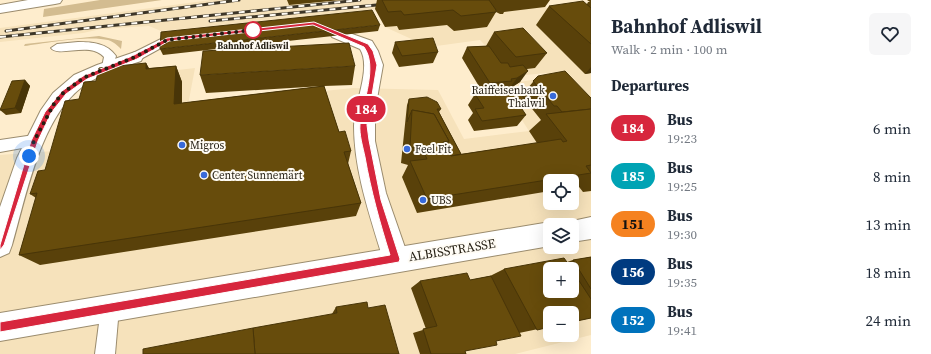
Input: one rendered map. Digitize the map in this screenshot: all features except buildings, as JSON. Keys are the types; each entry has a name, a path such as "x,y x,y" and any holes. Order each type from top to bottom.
{"street":[{"path":"0,9 55,0"},
{"path":"333,33 366,45 373,58 374,65 364,125 367,155 377,200 396,259"},
{"path":"0,245 34,141 48,112 64,92 85,77 135,57"},
{"name":"ALBISSTRASSE","path":"0,327 543,235"}],"lane":[{"path":"135,57 167,40 191,37"},
{"path":"57,48 86,46 106,50 110,56 108,67"},
{"path":"135,57 166,54"},
{"path":"0,146 34,141"},
{"path":"105,354 110,308"}],"shaded area":[{"path":"100,0 162,0 43,17 44,9"},
{"path":"211,0 538,0 545,7 566,16 591,21 591,335 579,338 579,306 543,306 543,342 563,342 515,354 0,354 0,155 53,151 74,103 91,89 111,78 195,68 188,105 353,88 438,90 464,139 529,131 509,100 520,82 549,77 546,73 515,76 480,40 429,47 385,27 375,9 161,31 149,26 101,29 83,33 0,42 0,28"},
{"path":"99,36 122,41 121,49 108,40 90,38 24,46 25,44"}],"railway":[{"path":"6,31 239,0"},
{"path":"0,37 360,0"},
{"path":"210,21 387,4"}],"bus line":[{"name":"184","path":"0,245 34,141 48,112 64,92 85,77 135,57 167,40 299,24 314,23 329,28 338,34 359,41 366,45 370,51 374,65 364,125 365,140 377,200 396,259 0,327"}],"place":[{"name":"Bahnhof Adliswil","path":"253,30"},
{"name":"Raiffeisenbank Thalwil","path":"553,96"},
{"name":"Migros","path":"182,145"},
{"name":"Feel Fit","path":"407,149"},
{"name":"Center Sunnemärt","path":"204,175"},
{"name":"UBS","path":"423,200"}],"route":[{"path":"29,156 34,141 48,112 55,102 64,92 85,77 135,57 167,40 253,30"}]}
